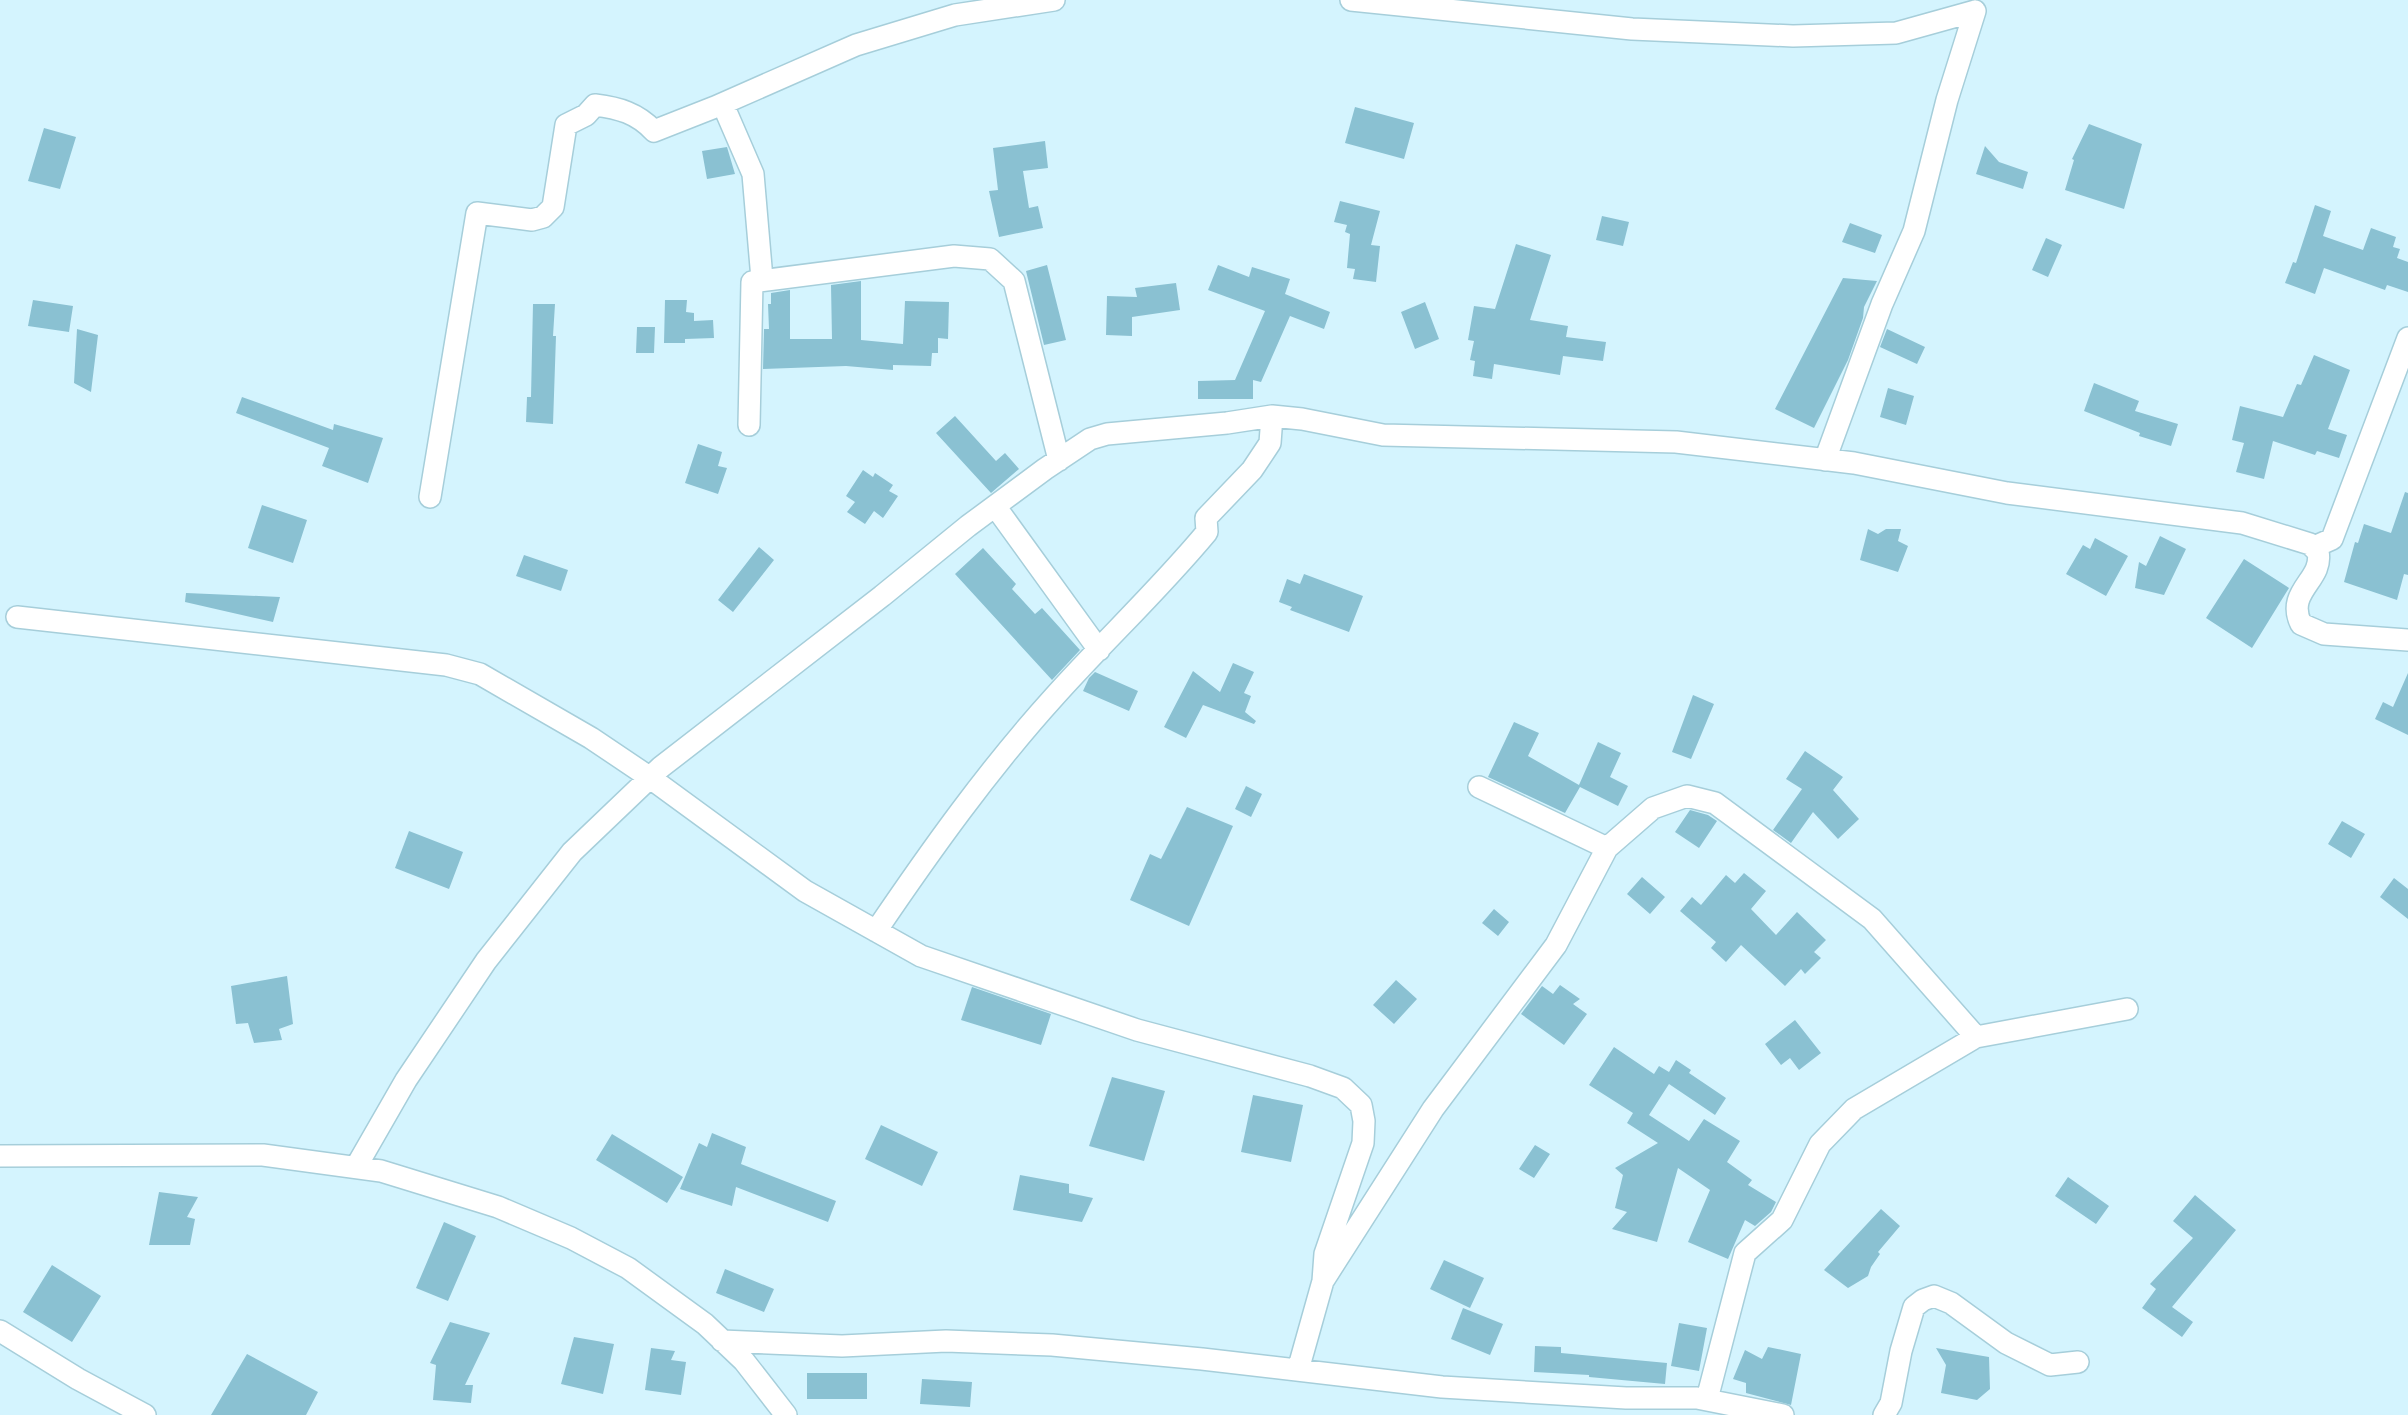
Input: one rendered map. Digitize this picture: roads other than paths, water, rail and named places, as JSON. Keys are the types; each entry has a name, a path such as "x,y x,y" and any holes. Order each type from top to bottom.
{"street":[{"path":"430,497 477,213 533,220 542,217 553,207 566,125 586,115 595,105 616,107 642,119 654,131 856,45 955,15 1054,0"},
{"path":"1351,0 1632,29 1793,36 1896,33 1975,11 1947,100 1914,231 1882,304 1825,460"},
{"path":"715,107 724,107 753,174 762,279"},
{"path":"749,425 751,282 954,256 990,259 1014,281 1059,460"},
{"path":"356,1167 406,1080 486,961 572,852 649,777 995,506 1090,439 1107,434 1227,424 1272,416 1302,419 1383,435 1676,442 1854,463 2007,493 2242,523 2314,548 2332,540 2408,338"},
{"path":"876,931 942,834 1053,698 1207,533 1206,518 1252,470 1270,443 1272,416"},
{"path":"995,506 1099,650"},
{"path":"2314,548 2319,558 2318,566 2297,603 2301,624 2324,634 2408,640"},
{"path":"17,617 446,665 480,674 591,738 805,891 920,956 1137,1030 1310,1076 1343,1088 1361,1105 1364,1121 1363,1143 1325,1254 1322,1281 1298,1370"},
{"path":"1479,787 1607,848"},
{"path":"1322,1281 1433,1110 1556,945 1607,848 1653,808 1687,796 1715,803 1871,919 1976,1037"},
{"path":"1707,1399 1745,1253 1782,1220 1820,1144 1854,1109 1976,1037 2127,1009"},
{"path":"0,1156 263,1155 381,1171 498,1207 571,1238 628,1268 705,1324 744,1361 786,1415"},
{"path":"1884,1415 1891,1404 1901,1350 1914,1307 1934,1296 1951,1303 2006,1343 2050,1365 2078,1362"},
{"path":"0,1331 78,1379 145,1415"},
{"path":"722,1340 842,1346 946,1341 1052,1345 1442,1387 1626,1398 1707,1399 1783,1415"}]}
